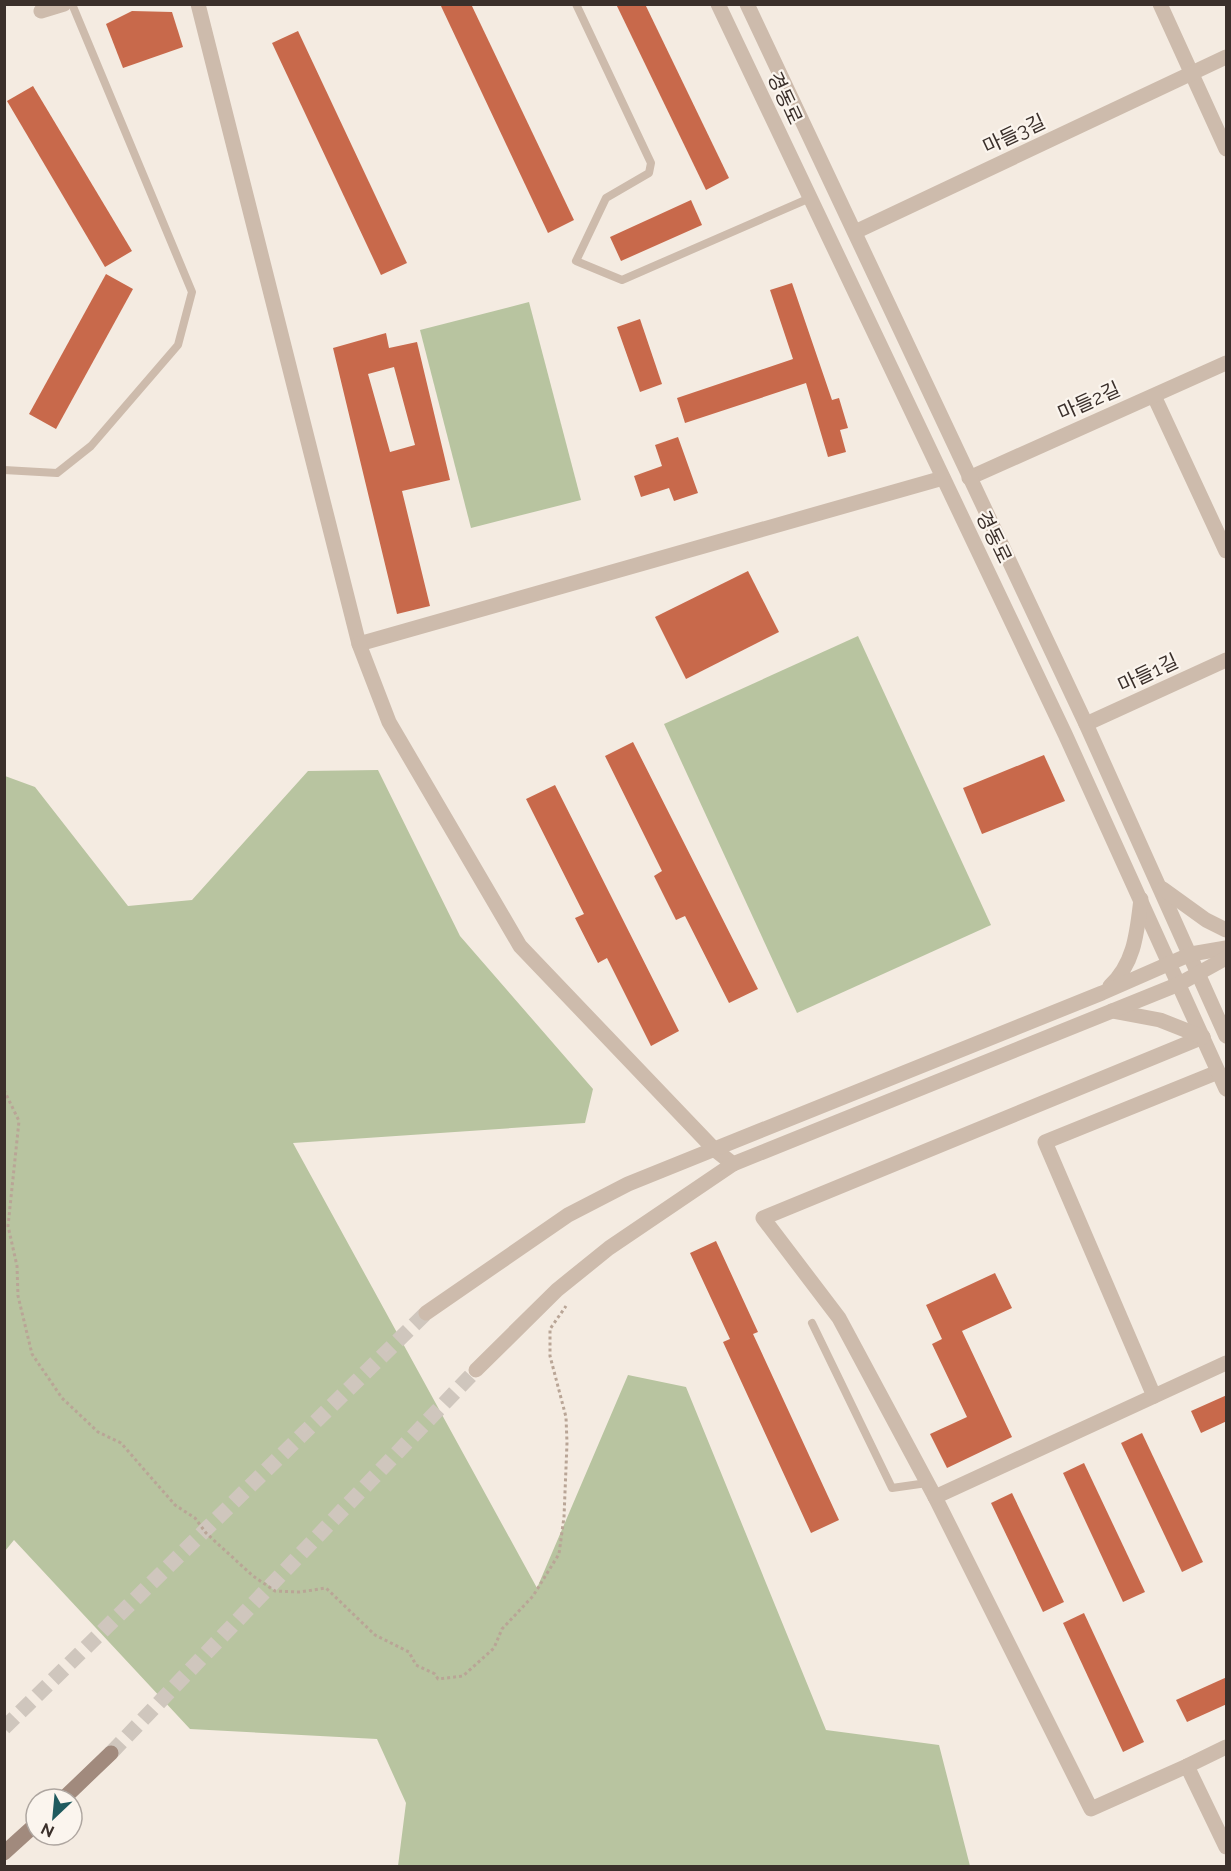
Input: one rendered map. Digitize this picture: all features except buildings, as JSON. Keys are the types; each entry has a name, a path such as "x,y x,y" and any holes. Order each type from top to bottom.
{"main road":[{"path":"76,1787 111,1753"},
{"path":"4,1853 24,1835"}],"street":[{"path":"41,11 64,4"},
{"path":"198,4 358,644 389,722 520,946 714,1149 733,1164"},
{"name":"경동로","path":"718,4 1141,899 1227,1089"},
{"name":"경동로","path":"747,4 1086,724 1201,974 1227,1036"},
{"path":"1160,4 1227,149"},
{"name":"마들3길","path":"855,232 1227,57"},
{"name":"마들2길","path":"969,478 1227,363"},
{"path":"1154,396 1227,551"},
{"path":"358,644 943,478"},
{"name":"마들1길","path":"1086,724 1227,660"},
{"path":"1161,888 1206,920 1227,930"},
{"path":"1102,993 1120,976 1130,959 1136,939 1141,899"},
{"path":"426,1313 568,1215 628,1184 1102,993 1191,954 1227,948"},
{"path":"476,1370 557,1290 609,1248 733,1164 1179,984 1227,958"},
{"path":"1112,1011 1160,1020 1203,1037"},
{"path":"1203,1037 763,1218 839,1318 931,1490 1091,1809 1227,1747"},
{"path":"1154,1396 1045,1142 1218,1072"},
{"path":"931,1490 1227,1363"},
{"path":"1187,1766 1227,1847"}],"lane":[{"path":"4,470 57,473 91,446 178,345 192,292 72,4"},
{"path":"576,4 651,164 649,173 606,198 576,261 622,280 810,198"},
{"path":"813,1323 892,1488 931,1490"}],"path":[{"path":"4,1090 19,1121 8,1226 17,1266 18,1296 32,1354 62,1398 98,1432 121,1443 175,1505 195,1518 219,1546 253,1575 275,1591 300,1592 326,1588 375,1635 409,1652 416,1665 435,1674 438,1679 463,1676 494,1648 501,1629 533,1596 559,1554 564,1517 566,1417 550,1356 550,1329 568,1302"}],"green space":[{"path":"529,302 581,500 471,528 420,330"},
{"path":"858,636 991,925 797,1013 664,724"},
{"path":"378,770 460,936 593,1089 585,1123 293,1143 537,1588 628,1375 686,1387 826,1730 939,1745 970,1866 398,1866 406,1803 377,1739 190,1729 14,1540 5,1551 5,776 35,787 128,906 192,900 308,771"}],"tunnel":[{"path":"4,1728 426,1313"},
{"path":"111,1753 476,1370"}]}
